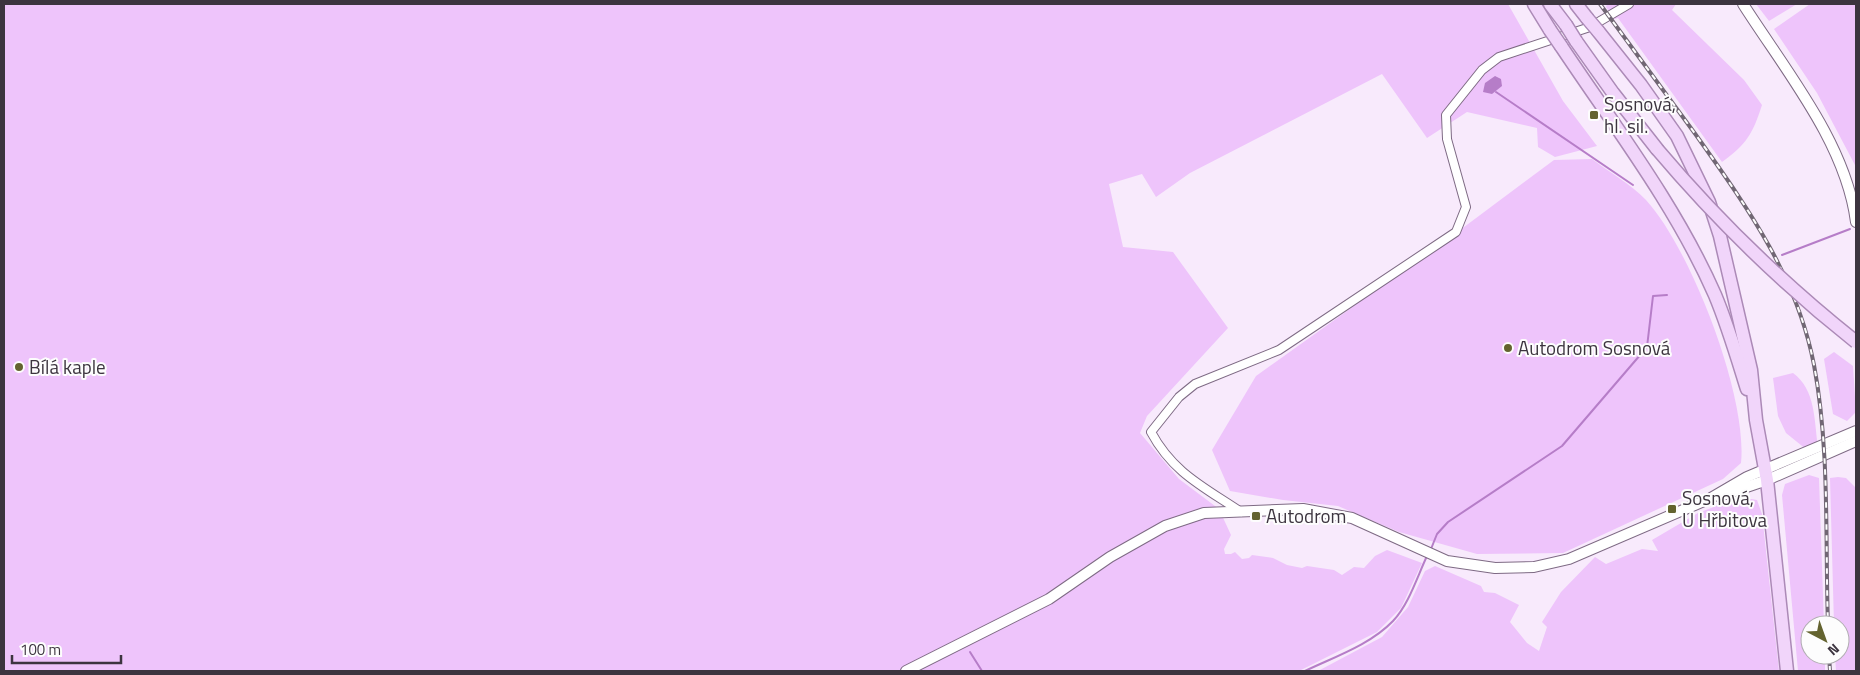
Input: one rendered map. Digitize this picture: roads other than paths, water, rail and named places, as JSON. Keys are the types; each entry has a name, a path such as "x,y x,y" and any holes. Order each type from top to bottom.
{"main road":[{"path":"1534,4 1652,181 1697,258 1735,346 1756,420"},
{"path":"1551,4 1613,93 1658,149 1736,235 1794,290 1856,342"},
{"path":"1576,4 1642,85 1677,136 1709,202 1720,236 1751,370 1756,420 1766,475 1786,671"}],"street":[{"path":"1241,512 1182,474 1162,452 1151,432 1162,417 1195,384 1279,350 1456,232 1466,207 1447,139 1446,115 1482,70 1498,56 1590,27 1629,4"},
{"path":"1743,4 1832,145 1846,177 1856,222"},
{"path":"1766,475 1856,431"},
{"path":"906,671 1049,599 1110,558 1165,526 1204,513 1303,509 1352,518 1447,561 1495,568 1534,567 1569,559 1711,498 1747,477 1766,475 1856,441"},
{"path":"1845,446 1856,452"}],"waterway":[{"path":"1496,92 1633,185"},
{"path":"1782,255 1850,229"},
{"path":"1431,549 1437,534 1448,522 1562,446 1647,347 1653,296 1667,295"},
{"path":"1305,671 1363,644 1393,621 1408,598 1427,556"},
{"path":"970,652 982,671"}],"railway":[{"path":"1600,4 1734,189 1768,244 1796,302 1814,365 1823,429 1828,615"},
{"path":"1830,665 1830,671"}],"place":[{"name":"Sosnová, hl. sil.","path":"1594,115"},
{"name":"Autodrom Sosnová","path":"1508,348"},
{"name":"Bílá kaple","path":"19,367"},
{"name":"Sosnová, U Hřbitova","path":"1672,509"},
{"name":"Autodrom","path":"1256,516"}]}
